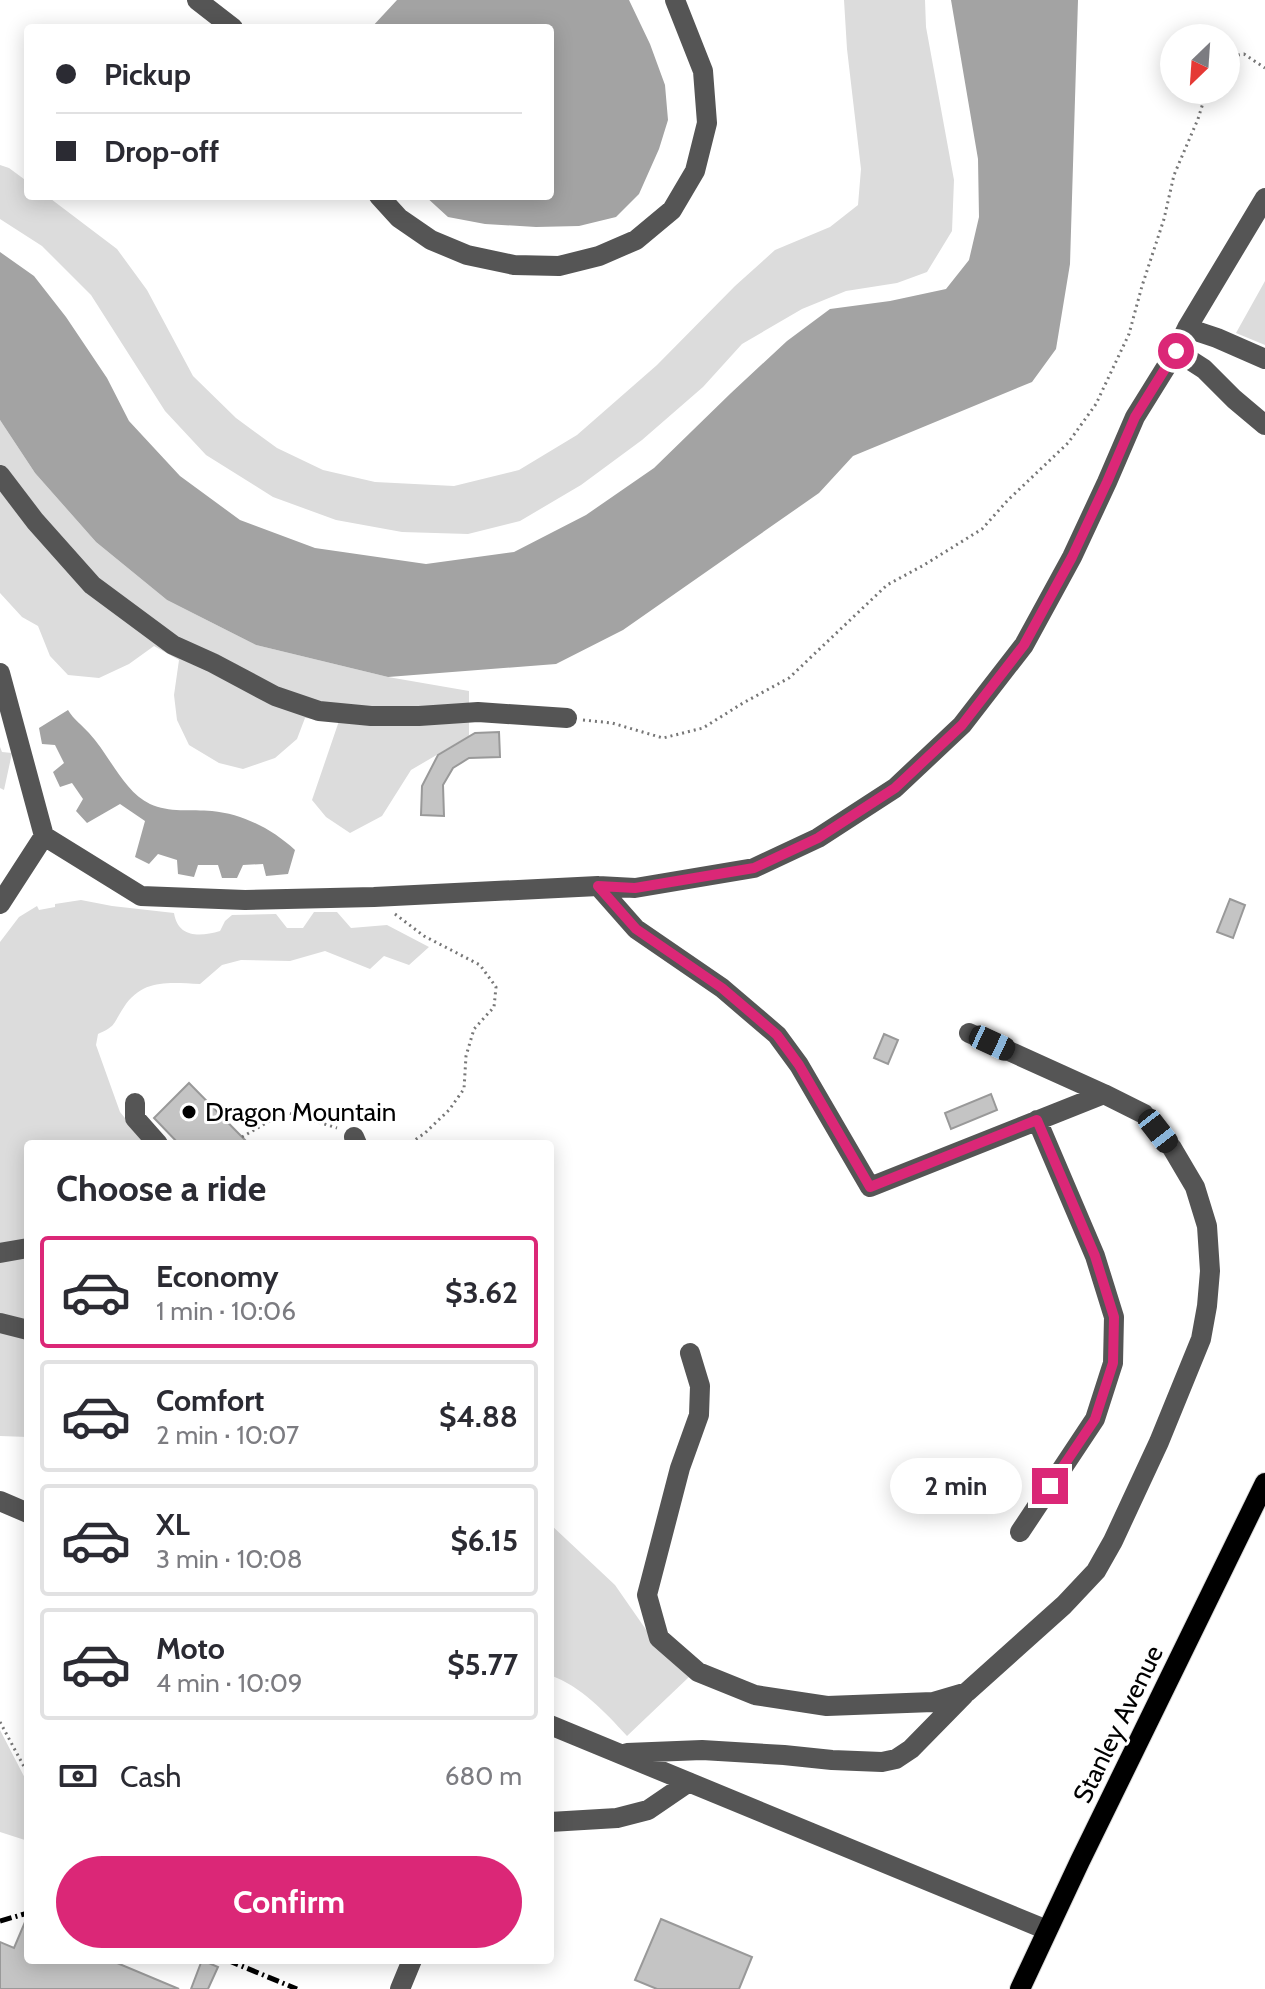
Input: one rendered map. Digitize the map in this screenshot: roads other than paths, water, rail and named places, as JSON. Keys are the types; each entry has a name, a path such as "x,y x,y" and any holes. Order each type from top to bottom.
{"main road":[{"name":"Stanley Avenue","path":"1020,1989 1265,1483"}],"street":[{"path":"197,0 228,24"},
{"path":"383,200 399,218 431,240 467,255 514,265 559,266 599,256 636,240 672,210 695,171 707,123 703,71 675,0"},
{"path":"0,673 44,836 141,896 245,900 598,886 635,888 754,868 818,838 895,788 962,725 1024,645 1072,557 1135,417 1265,198"},
{"path":"1187,328 1265,359"},
{"path":"1176,351 1204,369 1265,425"},
{"path":"0,475 35,521 92,585 173,645 275,696 319,711 371,716 478,712 567,718"},
{"path":"0,904 44,836"},
{"path":"598,886 636,929 722,988 777,1035 799,1065 870,1187 1104,1094"},
{"path":"619,1753 702,1750 832,1760 882,1762 896,1759 911,1749 967,1692 1064,1605 1096,1571 1113,1541 1153,1456 1201,1339 1210,1271 1207,1226 1195,1187 1172,1148 1144,1114 969,1033"},
{"path":"135,1103 135,1118 154,1140"},
{"path":"1020,1532 1095,1419 1113,1363 1114,1317 1095,1256 1037,1120"},
{"path":"0,1253 24,1249"},
{"path":"0,1323 24,1329"},
{"path":"690,1353 700,1386 699,1415 680,1468 647,1595 659,1638 698,1672 755,1695 827,1706 933,1702 967,1692"},
{"path":"0,1501 24,1511"},
{"path":"906,1703 917,1715 919,1734 911,1749"},
{"path":"554,1727 1047,1930"},
{"path":"554,1822 617,1818 648,1810 689,1782"},
{"path":"400,1989 410,1964"}],"railway":[{"path":"0,1921 24,1914"},
{"path":"237,1964 297,1989"}],"place":[{"name":"Dragon Mountain","path":"189,1112"}]}
